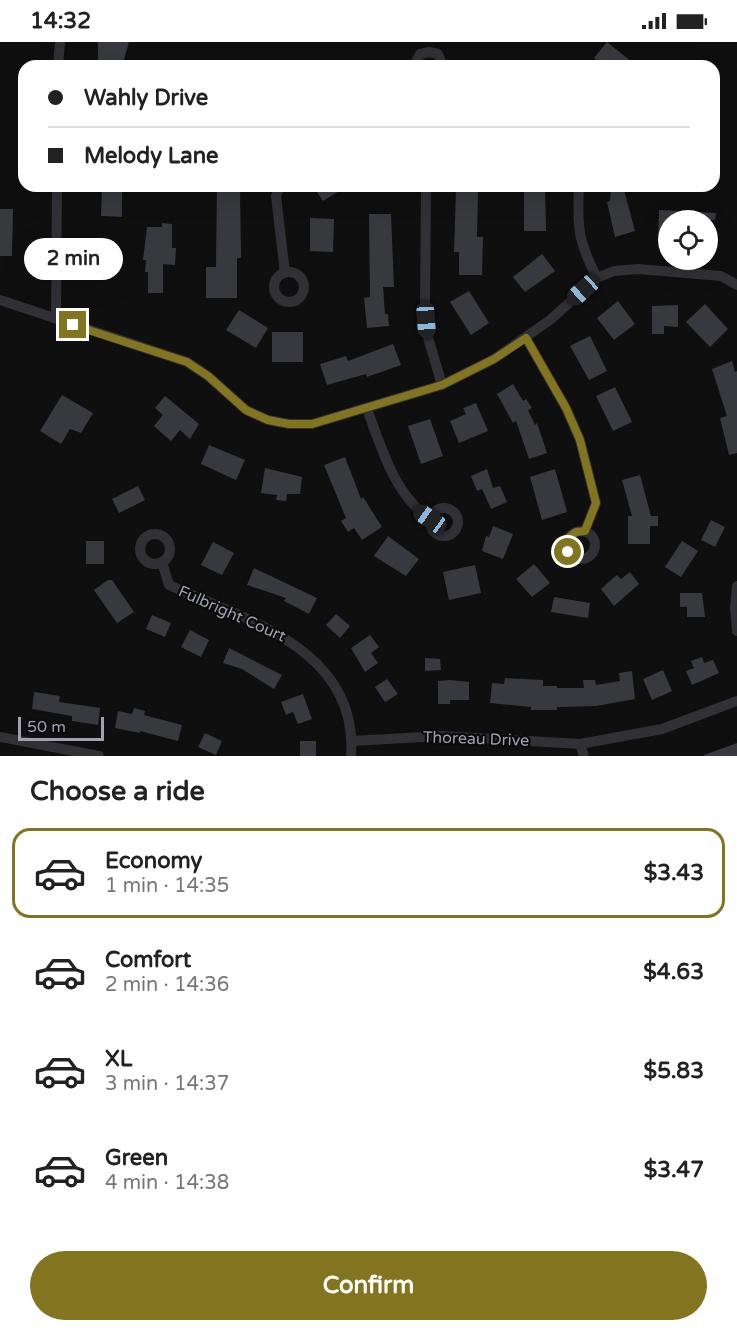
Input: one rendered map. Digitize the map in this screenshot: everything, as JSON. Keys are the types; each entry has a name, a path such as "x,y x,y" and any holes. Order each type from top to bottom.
{"street":[{"path":"58,60 60,42"},
{"path":"417,60 420,54 429,52 438,54 440,60"},
{"path":"56,319 57,192"},
{"path":"278,192 276,196 285,273"},
{"path":"426,192 425,307 427,334 442,385"},
{"path":"579,192 577,228 583,251 597,278"},
{"path":"0,300 187,362 208,376 246,410 268,420 289,424 312,424 367,410 442,385 494,359 526,338 597,278 614,271 638,269 721,276 737,285"},
{"path":"526,338 566,408 580,440 596,503 585,531"},
{"path":"367,410 391,472 412,507 430,519"},
{"name":"Fulbright Court","path":"162,562 169,585 292,640 314,658 336,688 349,720 352,741 351,756"},
{"path":"737,586 735,608 737,631"},
{"name":"Thoreau Drive","path":"352,741 441,736 580,744 662,729 737,701"},
{"path":"0,737 99,756"},
{"path":"580,744 584,756"}],"building":[{"path":"98,42 129,42 124,60 98,60"},
{"path":"607,42 630,60 597,60 594,58"},
{"path":"102,192 122,192 122,217 101,216"},
{"path":"217,192 240,192 241,258 237,258 237,298 206,298 206,267 216,267"},
{"path":"317,192 337,192 323,201"},
{"path":"456,192 478,192 477,237 483,237 482,275 459,275 459,252 454,252"},
{"path":"524,192 545,192 546,231 524,231"},
{"path":"611,192 625,192 635,231 615,237 607,202 610,201"},
{"path":"0,209 13,209 12,256 0,256"},
{"path":"369,214 391,214 394,287 383,287 385,314 388,314 389,326 367,328 364,298 370,297"},
{"path":"310,218 334,219 333,252 310,251"},
{"path":"162,223 172,224 172,248 176,248 175,265 163,264 163,293 148,293 148,272 145,272 146,260 143,260 147,227 162,227"},
{"path":"542,254 555,271 525,292 513,277"},
{"path":"469,291 489,323 471,335 450,302"},
{"path":"618,301 635,324 614,340 597,318"},
{"path":"705,304 728,329 710,347 686,322"},
{"path":"678,305 678,327 664,326 664,334 652,334 652,306"},
{"path":"239,310 268,328 256,348 226,330"},
{"path":"272,332 303,332 303,362 272,362"},
{"path":"590,336 607,371 589,380 570,346"},
{"path":"393,344 401,365 367,377 366,374 327,385 320,364 346,356 348,361"},
{"path":"732,361 735,372 737,371 737,453 729,455 720,418 727,416 712,369"},
{"path":"513,384 523,401 526,399 532,408 528,410 535,425 537,423 547,453 529,459 516,421 513,423 497,394"},
{"path":"615,387 632,422 613,431 596,396"},
{"path":"62,395 93,413 81,433 70,429 61,444 40,431"},
{"path":"165,396 199,424 190,439 180,430 171,441 154,426 163,415 155,408"},
{"path":"476,403 488,431 459,443 450,421 466,414 463,408"},
{"path":"430,419 443,456 421,464 408,426"},
{"path":"209,445 245,460 236,480 201,464"},
{"path":"345,457 361,499 363,497 382,527 362,540 354,528 348,532 341,521 346,518 324,465"},
{"path":"265,468 302,477 300,494 287,494 286,501 276,500 277,495 261,493"},
{"path":"487,469 493,488 500,486 507,502 491,509 482,489 477,491 471,476"},
{"path":"555,469 567,512 542,520 530,477"},
{"path":"640,475 651,516 658,516 658,526 650,526 650,544 628,544 628,516 632,516 622,480"},
{"path":"138,486 145,500 119,513 112,499"},
{"path":"711,520 725,527 715,547 701,540"},
{"path":"493,526 513,534 503,559 482,551 486,536 489,537"},
{"path":"388,536 419,559 406,576 374,556"},
{"path":"86,541 104,541 104,564 86,564"},
{"path":"682,541 698,551 681,577 665,567"},
{"path":"213,542 234,553 222,575 201,565"},
{"path":"534,564 550,583 532,597 516,579"},
{"path":"475,565 481,593 449,600 443,572"},
{"path":"254,568 317,598 309,614 284,601 286,598 247,585"},
{"path":"630,572 639,584 614,606 601,589 617,575 621,579"},
{"path":"108,580 112,580 134,612 117,623 94,590"},
{"path":"680,593 702,593 705,617 687,617 687,607 680,607"},
{"path":"554,597 590,603 588,618 551,612"},
{"path":"336,614 350,626 340,638 326,625"},
{"path":"152,615 171,623 165,637 146,629"},
{"path":"190,630 209,640 201,657 181,647"},
{"path":"370,635 379,647 371,653 378,663 365,672 351,648"},
{"path":"229,648 282,675 274,689 242,669 223,663"},
{"path":"702,657 704,663 713,660 719,673 692,685 686,671 694,668 691,661"},
{"path":"425,658 440,659 441,670 425,671"},
{"path":"663,670 672,691 652,700 643,679"},
{"path":"632,671 635,699 596,706 557,707 557,710 531,710 531,707 490,703 492,683 504,684 505,678 543,680 543,686 557,686 557,688 584,688 583,680 595,680 596,685 620,681 619,673"},
{"path":"387,679 398,694 385,702 375,687"},
{"path":"438,681 469,682 469,700 450,700 450,704 438,704"},
{"path":"34,692 60,696 59,702 100,708 98,725 72,721 72,716 32,709"},
{"path":"303,694 312,719 298,724 293,712 286,715 281,702"},
{"path":"134,708 145,711 144,715 182,725 178,741 140,731 140,733 115,728 118,711 132,714"},
{"path":"205,733 222,741 216,755 198,747"},
{"path":"300,741 316,741 316,756 300,756"},
{"path":"737,743 737,756 704,756 704,755"}],"route":[{"path":"73,325 187,362 208,376 246,410 268,420 289,424 312,424 367,410 442,385 494,359 526,338 566,408 580,440 596,503 585,531 576,532 568,538 568,552"}]}
